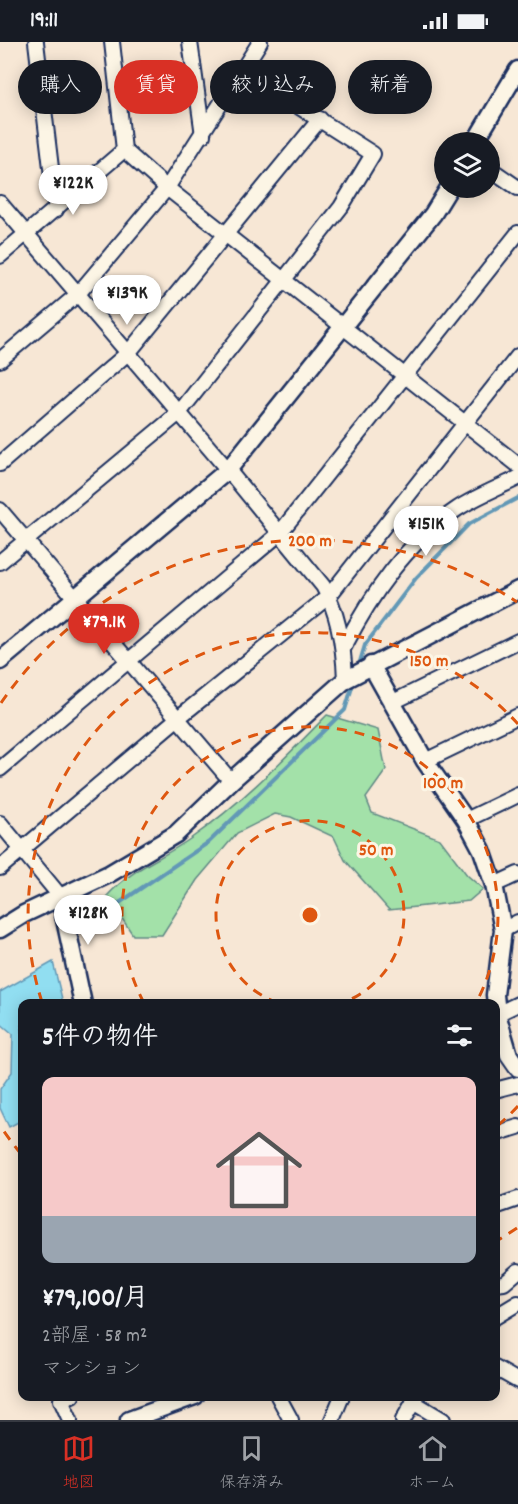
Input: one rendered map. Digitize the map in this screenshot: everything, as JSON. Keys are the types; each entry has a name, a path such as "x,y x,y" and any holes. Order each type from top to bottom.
{"street":[{"path":"36,42 56,210"},
{"path":"112,42 124,150 167,188 518,465"},
{"path":"190,42 203,135"},
{"path":"249,60 260,42"},
{"path":"481,132 518,70"},
{"path":"0,360 78,294 167,188 216,114"},
{"path":"0,562 179,412 341,207 373,154 313,114"},
{"path":"0,464 129,352 320,118"},
{"path":"0,256 124,150"},
{"path":"500,176 518,188"},
{"path":"0,661 228,470 433,214 443,198"},
{"path":"0,203 228,470 329,596 344,648 345,680"},
{"path":"0,769 279,534 407,377 518,233"},
{"path":"0,868 178,718 329,596 518,356"},
{"path":"344,648 365,607 402,559 457,509 518,477"},
{"path":"0,510 231,781"},
{"path":"0,929 60,896 109,874 176,834 231,781 345,680 518,590"},
{"path":"391,703 518,641"},
{"path":"371,665 425,761 466,820 482,850 510,926 495,999"},
{"path":"425,761 518,716"},
{"path":"466,820 518,795"},
{"path":"0,823 60,896 82,999"},
{"path":"494,885 518,874"},
{"path":"500,1013 518,1004"},
{"path":"500,1024 509,1055 518,1068"},
{"path":"500,1088 518,1083"},
{"path":"500,1132 518,1127"},
{"path":"500,1205 518,1199"},
{"path":"518,1271 500,1283 518,1297"},
{"path":"500,1314 518,1303"},
{"path":"500,1371 518,1381"},
{"path":"61,1401 70,1420"},
{"path":"129,1420 181,1401"},
{"path":"280,1401 285,1418"},
{"path":"332,1420 340,1401"},
{"path":"403,1420 414,1401"},
{"path":"416,1401 443,1420"}],"green space":[{"path":"327,715 378,730 386,770 366,798 372,813 440,839 467,875 483,889 469,901 389,910 345,860 334,837 291,817 275,814 237,833 197,880 162,935 133,935 107,896 126,878 190,839 227,811 262,780"}],"water":[{"path":"53,962 62,999 18,999 18,1122 9,1127 0,1108 0,1089 12,1072 13,1034 0,1023 0,992"}],"waterway":[{"path":"358,668 365,645 416,578 469,524 518,498"},
{"path":"84,927 209,842 345,710 354,681"}]}
